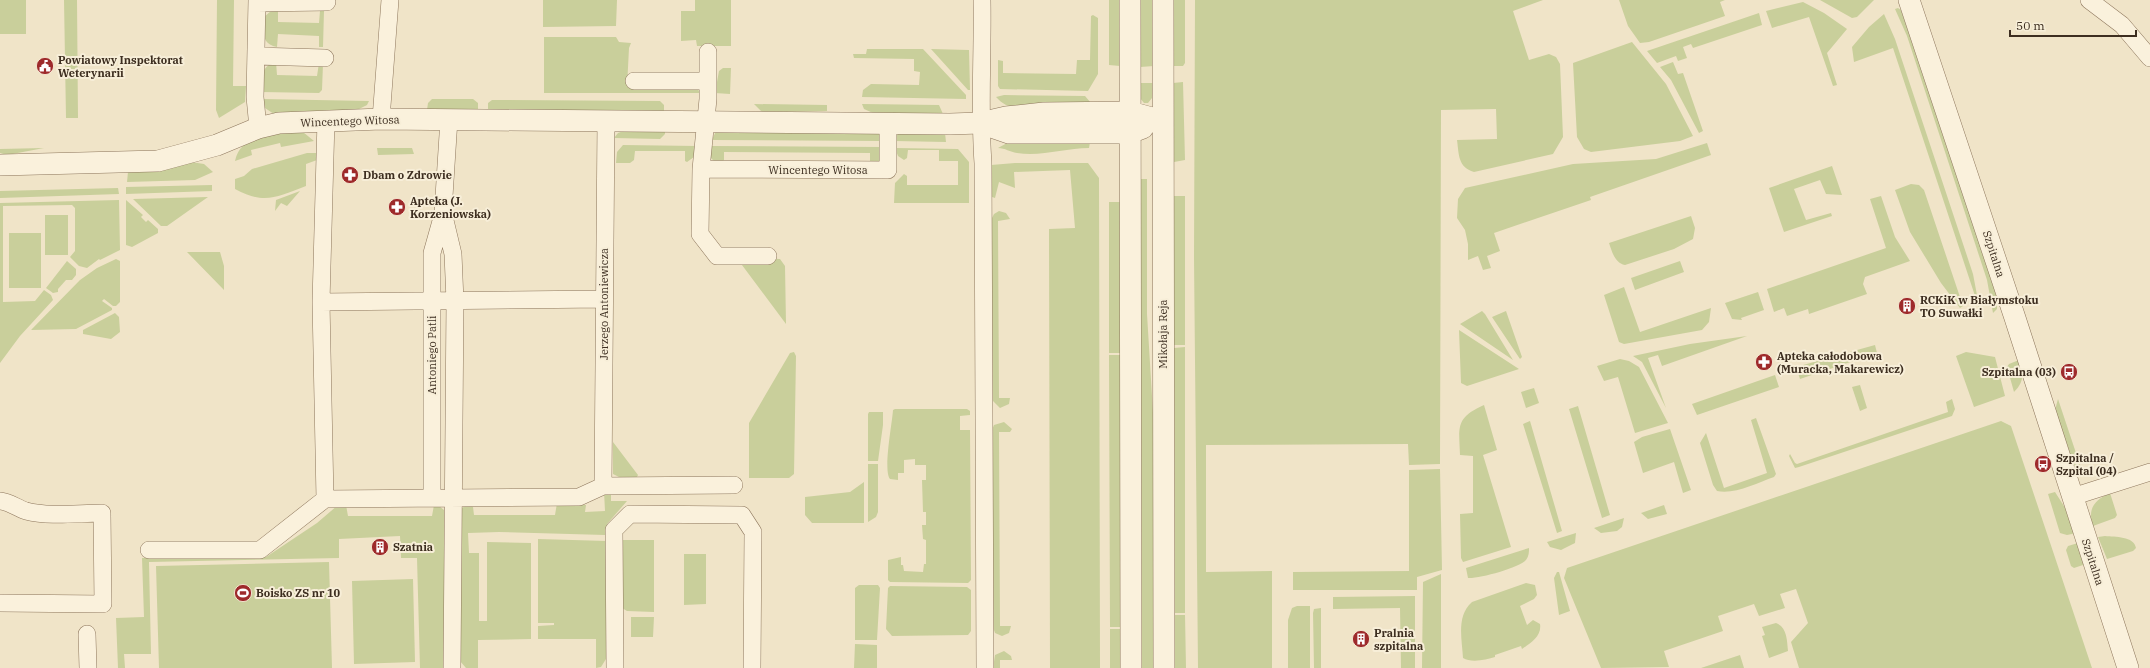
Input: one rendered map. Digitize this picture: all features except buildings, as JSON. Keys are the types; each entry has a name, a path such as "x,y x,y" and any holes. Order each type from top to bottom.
{"street":[{"path":"381,119 390,0"},
{"path":"982,0 983,52 980,123 983,163 985,668"},
{"path":"1130,0 1131,668"},
{"name":"Mikołaja Reja","path":"1163,0 1164,668"},
{"name":"Szpitalna","path":"1909,0 2015,318 2128,668"},
{"path":"2089,0 2122,25 2150,58"},
{"path":"2111,0 2122,25"},
{"path":"258,128 255,97 257,2 327,2"},
{"path":"708,52 706,122 701,169 700,234 716,256 768,256"},
{"path":"256,56 325,58"},
{"path":"634,81 708,81"},
{"name":"Wincentego Witosa","path":"0,165 158,161 217,145 258,128 280,124 326,120 381,119 980,123 1006,116 1130,112 1163,121"},
{"path":"325,499 321,302 326,120"},
{"name":"Antoniego Patli","path":"432,498 432,253 443,212 449,120"},
{"name":"Jerzego Antoniewicza","path":"603,486 606,121"},
{"name":"Wincentego Witosa","path":"980,123 1008,133 1130,133 1163,121"},
{"name":"Wincentego Witosa","path":"701,169 888,170 888,123"},
{"name":"Antoniego Patli","path":"443,212 453,254 455,301 452,668"},
{"path":"321,302 604,299"},
{"path":"2072,497 2150,472"},
{"path":"149,550 260,550 325,499 579,497 603,486 734,485"},
{"path":"0,501 6,501 26,511 45,513 102,513 103,604 0,603"},
{"path":"614,668 614,530 630,514 742,515 753,532 752,668"},
{"path":"87,634 88,668"}],"green space":[{"path":"0,0 26,0 26,34 0,34"},
{"path":"64,0 77,0 78,118 66,118"},
{"path":"217,0 234,0 233,86 246,86 245,102 219,118 216,110"},
{"path":"543,0 617,0 616,26 543,27"},
{"path":"695,0 731,0 731,46 697,46 696,40 681,41 681,11 695,11"},
{"path":"1109,0 1120,0 1120,66 1109,65"},
{"path":"1140,0 1154,0 1154,66 1140,67"},
{"path":"1174,0 1185,0 1185,63 1183,66 1174,66"},
{"path":"1195,0 1543,0 1513,11 1529,60 1549,54 1556,57 1560,64 1563,137 1553,154 1474,172 1462,164 1457,140 1497,139 1496,109 1441,110 1440,464 1409,465 1408,444 1206,445 1206,572 1272,571 1272,668 1198,668 1194,258"},
{"path":"1619,0 1725,0 1720,2 1725,16 1649,42 1640,43 1628,26"},
{"path":"1820,0 1874,0 1857,17 1852,18"},
{"path":"1803,2 1824,13 1847,29 1827,53 1837,85 1833,86 1809,17 1772,28 1766,11"},
{"path":"1898,8 1901,10 1997,297 1997,309 1993,313 1987,280 1907,36 1895,9"},
{"path":"278,10 278,22 319,23 320,11 324,11 323,47 319,47 319,36 278,34 277,47 268,43 264,36 264,17 271,11"},
{"path":"1759,13 1762,25 1693,48 1691,44 1683,47 1687,58 1678,61 1676,56 1657,63 1647,51"},
{"path":"1884,14 1895,39 1973,274 1980,311 1893,48 1854,62 1852,47 1869,27"},
{"path":"1093,15 1098,18 1098,74 1088,91 1000,89 998,86 998,60 1003,61 1003,73 1076,74 1077,60 1090,60 1091,16"},
{"path":"544,37 616,37 619,42 631,43 629,48 627,87 694,87 702,93 544,93"},
{"path":"1632,42 1666,84 1693,136 1680,141 1591,152 1584,149 1577,137 1573,63"},
{"path":"867,49 923,49 966,95 966,99 862,97 863,90 871,84 919,85 920,72 914,71 914,59 854,58 853,54 866,54"},
{"path":"931,49 969,50 970,90 968,90"},
{"path":"276,62 277,75 317,76 319,63 323,64 322,90 319,93 261,92 264,70 267,66"},
{"path":"1673,62 1678,74 1683,73 1703,131 1699,133 1671,80 1660,67"},
{"path":"723,68 731,68 730,94 715,93 719,71"},
{"path":"1183,82 1185,160 1174,162 1173,83"},
{"path":"1140,83 1154,83 1152,98 1148,103 1144,103 1140,98"},
{"path":"1004,95 1085,96 1091,103 1047,107 1023,107 1006,105 996,97"},
{"path":"262,99 369,101 367,105 357,110 274,114 265,108"},
{"path":"432,99 473,99 478,103 478,110 427,110 428,103"},
{"path":"492,100 660,101 664,105 664,112 488,110 488,103"},
{"path":"754,104 827,105 827,111 762,112"},
{"path":"862,104 939,105 943,114 873,113 864,109"},
{"path":"626,130 665,131 665,134 660,139 614,138 618,133"},
{"path":"716,131 879,134 882,141 712,140"},
{"path":"284,132 303,132 314,141 281,147 280,143 251,150 252,155 235,161 242,147 247,143 254,139"},
{"path":"900,133 945,133 946,142 895,141 896,136"},
{"path":"1090,142 1089,148 1035,154 1017,153 998,148 1007,143"},
{"path":"1707,143 1711,155 1590,197 1591,200 1494,233 1500,251 1487,256 1491,268 1483,270 1478,256 1468,260 1468,244 1465,230 1457,218 1458,199 1465,188 1573,164 1656,159"},
{"path":"623,145 697,146 694,157 687,162 685,161 685,151 635,151 634,160 630,163 616,163 617,152"},
{"path":"711,146 882,147 880,160 878,162 870,162 870,153 724,152 724,160 721,163 715,162 710,157"},
{"path":"44,148 7,155 0,153 0,149"},
{"path":"377,148 412,148 414,154 378,155"},
{"path":"895,148 958,149 969,162 969,203 894,203 895,183 904,174 907,176 907,185 958,185 958,161 939,161 939,150 908,150 907,158 904,160 898,156"},
{"path":"307,153 317,153 317,160 306,164 306,186 270,198 255,197 235,189 235,179 244,176 252,169"},
{"path":"191,162 204,164 213,172 195,180 127,182 128,172"},
{"path":"1015,163 1088,163 1099,178 1100,668 1050,668 1049,229 1075,228 1070,170 1014,172 1015,188 999,182 995,198 992,197 991,165"},
{"path":"1832,166 1842,195 1826,194 1820,180 1794,189 1806,220 1831,213 1832,216 1784,232 1769,188"},
{"path":"1139,179 1147,179 1147,314 1154,429 1155,668 1141,668"},
{"path":"1911,184 1919,185 1924,190 1963,306 1960,308 1941,283 1910,232 1895,190"},
{"path":"212,185 212,191 126,194 126,187"},
{"path":"118,188 119,194 0,198 0,191"},
{"path":"300,191 287,206 281,203 275,211 276,200"},
{"path":"1174,196 1185,196 1185,345 1174,345"},
{"path":"1881,196 1895,237 1910,261 1865,277 1863,284 1867,294 1809,314 1808,309 1787,316 1784,308 1774,312 1767,289 1886,248 1870,199"},
{"path":"208,197 167,226 161,226 133,199"},
{"path":"119,200 120,250 100,260 99,259 87,268 79,266 70,257 75,251 75,208 72,205 3,206 3,302 35,301 44,290 51,295 53,300 20,336 0,363 0,203"},
{"path":"126,200 143,215 141,217 146,222 148,220 158,229 158,233 132,247 126,245"},
{"path":"1109,202 1120,202 1121,353 1109,353"},
{"path":"999,211 1006,213 1010,219 998,221 999,398 1010,398 1009,404 1000,408 993,401 992,393 991,220 994,214"},
{"path":"45,215 68,215 68,255 45,255"},
{"path":"1691,216 1695,228 1693,239 1674,249 1625,265 1616,260 1609,243"},
{"path":"9,233 41,233 41,288 9,288"},
{"path":"187,252 220,252 224,266 224,290"},
{"path":"739,258 780,259 785,266 786,324 739,261"},
{"path":"116,259 120,261 120,302 116,306 113,306 104,299 102,301 112,308 112,310 76,329 31,330 80,280 97,268"},
{"path":"67,261 76,269 76,275 72,280 66,280 58,289 58,292 53,293 46,288"},
{"path":"1680,261 1684,272 1635,290 1631,278"},
{"path":"1624,287 1640,332 1711,308 1709,322 1702,330 1624,344 1619,342 1604,295"},
{"path":"1758,292 1764,310 1741,318 1742,320 1732,319 1725,303"},
{"path":"1482,311 1485,314 1513,360 1460,324"},
{"path":"1506,311 1522,357 1520,359 1492,317"},
{"path":"115,313 119,317 120,332 111,339 83,334 83,330"},
{"path":"1459,330 1519,369 1467,386 1461,383"},
{"path":"1747,336 1662,366 1658,355 1648,358 1666,408 1642,362 1633,356 1690,344"},
{"path":"1875,345 1877,353 1800,379 1796,367"},
{"path":"1185,347 1185,613 1175,613 1174,348"},
{"path":"794,352 796,356 794,474 789,478 749,478 749,423 790,353"},
{"path":"1966,352 1995,357 2005,396 1974,407 1956,356"},
{"path":"1109,355 1120,355 1121,627 1110,627"},
{"path":"1620,359 1629,361 1639,367 1668,423 1635,433 1618,377 1604,381 1597,366"},
{"path":"2019,360 2022,377 2018,388 2014,392 2007,367 2009,364"},
{"path":"1775,375 1779,387 1697,415 1692,404"},
{"path":"1860,385 1867,408 1860,411 1852,387"},
{"path":"1534,388 1539,403 1526,408 1521,392"},
{"path":"1952,399 1955,409 1952,416 1795,468 1789,456 1790,454 1797,464 1948,412 1946,402"},
{"path":"2058,399 2084,477 2077,472 2055,410"},
{"path":"1484,405 1497,450 1483,455 1511,547 1463,562 1461,558 1460,514 1473,513 1473,456 1460,455 1459,437 1463,419 1468,414"},
{"path":"1578,406 1610,515 1602,518 1569,409"},
{"path":"967,409 970,411 970,415 960,416 960,430 970,430 971,580 968,583 890,582 888,580 888,560 901,557 901,565 903,565 904,571 923,572 924,564 926,564 926,540 923,539 922,525 926,525 926,512 923,512 922,480 926,480 926,465 915,465 915,459 904,460 904,473 898,473 898,480 890,479 888,474 888,447 893,410"},
{"path":"869,412 883,412 883,425 878,461 868,461"},
{"path":"1756,418 1776,474 1774,477 1738,490 1724,492 1717,491 1713,485 1700,443 1706,433 1724,488 1767,473 1751,420"},
{"path":"1530,421 1562,531 1557,533 1523,424"},
{"path":"2001,421 2011,426 2092,668 1799,668 1791,642 1808,623 1796,589 1780,594 1785,608 1759,616 1754,604 1718,616 1723,631 1664,651 1669,667 1601,668 1564,578 1567,568"},
{"path":"1004,422 1012,429 1010,432 999,432 1000,626 1011,626 1009,633 1002,636 995,633 993,627 992,430 994,425"},
{"path":"1670,429 1691,490 1683,493 1674,462 1643,473 1634,442 1642,437"},
{"path":"613,442 638,475 637,477 619,477 613,474"},
{"path":"868,464 878,464 878,512 876,517 868,522"},
{"path":"1440,469 1442,570 1417,577 1417,590 1293,590 1293,572 1409,571 1409,470"},
{"path":"864,482 864,523 812,523 805,515 805,497 850,492"},
{"path":"611,490 611,501 627,501 607,524 607,534 605,535 499,532 468,533 469,553 479,553 479,621 487,621 487,542 531,543 531,639 478,640 478,668 466,668 460,661 460,512 462,508 469,504 473,507 474,515 555,515 557,503 586,505 585,512 605,511 604,491"},
{"path":"2055,492 2071,517 2077,533 2067,535 2060,533 2048,494"},
{"path":"2110,493 2117,515 2115,518 2093,526 2091,514 2094,505"},
{"path":"338,505 346,505 348,516 432,516 434,505 439,506 444,510 446,668 420,668 417,558 401,558 400,536 339,539 339,558 149,562 151,654 124,654 125,668 118,668 116,618 144,617 142,558 266,557 317,523"},
{"path":"1664,505 1667,514 1648,519 1641,513"},
{"path":"1624,518 1622,527 1617,531 1601,533 1594,528"},
{"path":"1576,533 1575,543 1561,550 1550,547 1547,542"},
{"path":"2105,536 2128,539 2135,544 2136,548 2133,551 2107,559 2098,537"},
{"path":"538,539 607,541 606,659 601,667 596,668 596,639 538,639 538,626 554,625 554,623 538,623"},
{"path":"619,540 654,540 654,612 627,611 622,608"},
{"path":"2078,543 2086,564 2074,568 2071,566 2066,550 2068,546"},
{"path":"1529,548 1528,556 1522,563 1489,575 1468,578 1466,568"},
{"path":"684,554 706,554 706,604 684,605"},
{"name":"Boisko ZS nr 10","path":"329,562 332,668 159,668 156,566"},
{"path":"1557,572 1559,572 1570,611 1559,615 1554,578"},
{"path":"1441,574 1441,668 1422,668 1423,582"},
{"path":"413,579 415,662 354,664 352,581"},
{"path":"1526,583 1535,585 1537,595 1534,599 1520,606 1527,625 1533,620 1540,624 1538,636 1522,649 1521,646 1495,655 1495,657 1474,661 1463,658 1461,636 1462,621 1467,608 1472,602"},
{"path":"859,585 878,585 880,588 877,640 855,640 855,588"},
{"path":"890,586 967,587 971,590 971,631 968,635 892,636 886,629 888,588"},
{"path":"1415,596 1415,668 1401,668 1400,608 1333,609 1333,597"},
{"path":"1297,606 1310,606 1310,668 1288,668 1288,620 1292,608"},
{"path":"1321,608 1321,668 1314,668 1313,613 1314,609"},
{"path":"1175,615 1185,615 1186,668 1175,668"},
{"path":"631,617 654,617 653,637 631,637"},
{"path":"1776,623 1780,625 1787,638 1788,651 1769,658 1762,636 1765,635 1762,627"},
{"path":"1110,629 1121,629 1121,668 1110,668"},
{"path":"855,644 877,645 877,668 854,668"},
{"path":"1004,651 1011,656 1012,660 1000,660 1000,668 993,668 995,655"},
{"path":"1740,655 1744,668 1701,668"}],"place":[{"name":"Powiatowy Inspektorat Weterynarii","path":"45,66"},
{"name":"Dbam o Zdrowie","path":"350,175"},
{"name":"Apteka (J. Korzeniowska)","path":"397,207"},
{"name":"RCKiK w Białymstoku TO Suwałki","path":"1907,306"},
{"name":"Apteka całodobowa (Muracka, Makarewicz)","path":"1764,362"},
{"name":"Szpitalna (03)","path":"2069,372"},
{"name":"Szpitalna / Szpital (04)","path":"2043,464"},
{"name":"Szatnia","path":"380,547"},
{"name":"Boisko ZS nr 10","path":"243,593"},
{"name":"Pralnia szpitalna","path":"1361,639"}]}
